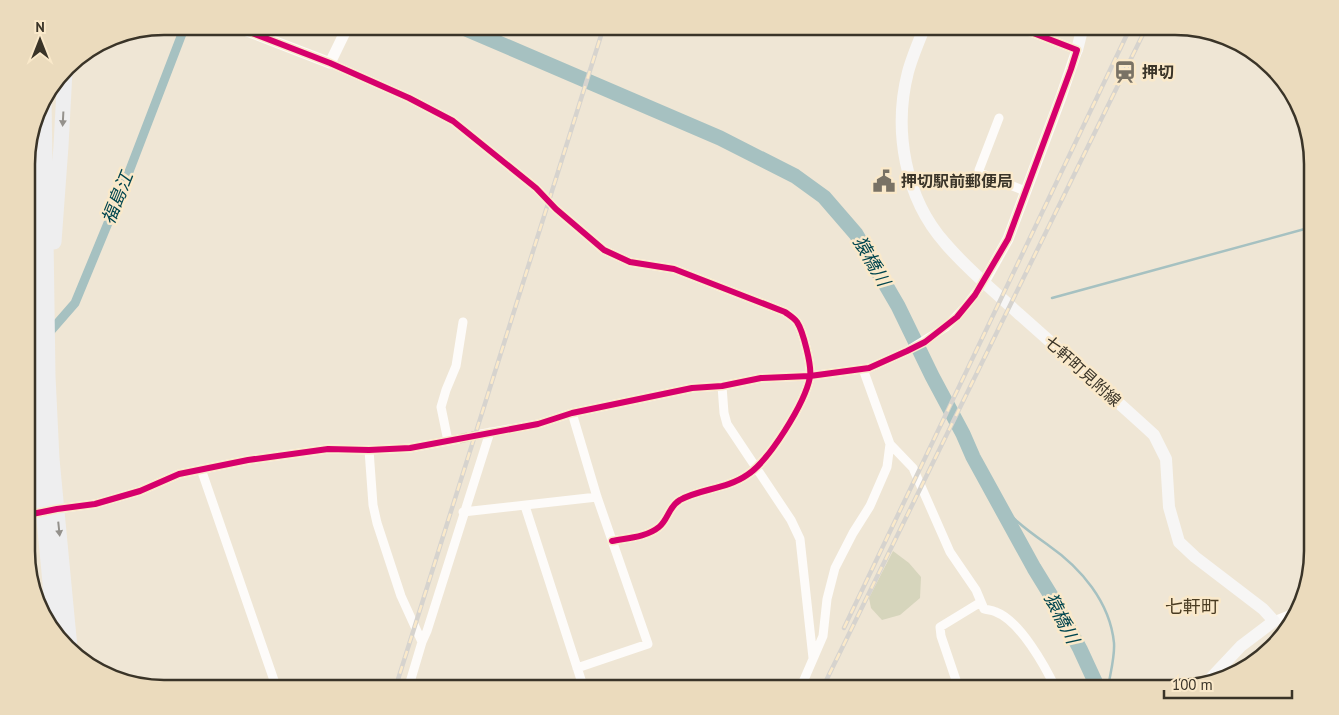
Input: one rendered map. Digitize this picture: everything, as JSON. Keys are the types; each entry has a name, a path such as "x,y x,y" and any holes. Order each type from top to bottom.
{"highway":[{"path":"49,302 62,146 65,82"},
{"path":"44,116 51,371 52,459 50,510 54,619"},
{"path":"35,433 39,467 50,510 68,637"}],"main road":[{"name":"七軒町見附線","path":"922,35 908,72 903,100 902,131 906,163 916,196 934,229 944,242 984,282 1154,435 1166,459 1169,508 1178,542 1263,609 1274,621"},
{"path":"1076,50 1080,35"},
{"path":"1216,673 1242,646 1274,621"}],"street":[{"path":"257,35 330,63 409,98 453,121 536,188 556,209 604,250 630,262 674,269 785,312 798,324 808,358 810,376 802,400 788,425 757,468 746,477 725,486 680,499 674,504 659,527 647,533 612,541"},
{"path":"330,63 344,35"},
{"path":"411,680 463,512 485,433 538,424 572,413 692,388 722,386 761,378 810,376 863,369 883,363 925,342 946,327 966,306 984,282 1008,239 1061,97 1076,50 1038,35"},
{"path":"999,118 979,170 980,173 1025,191"},
{"path":"448,441 442,407 446,390 456,366 463,322"},
{"path":"863,369 890,444 913,468 950,552 976,590 984,609 997,612 1013,623 1048,671 1052,680"},
{"path":"722,386 724,413 727,424 791,520 800,539 814,660"},
{"path":"572,413 597,498 648,644 576,668"},
{"path":"35,513 95,504 140,491 180,474 201,469 306,451 410,448 459,439"},
{"path":"804,680 823,636 828,599 835,568 853,533 870,506 887,467 890,444"},
{"path":"369,450 373,505 377,523 401,596 422,642"},
{"path":"201,469 274,680"},
{"path":"463,512 597,498"},
{"path":"525,506 581,680"},
{"path":"956,680 941,636 940,627 981,602"},
{"path":"1274,621 1286,616"}],"green space":[{"path":"893,551 909,563 921,577 920,598 900,615 882,620 871,608 869,598"}],"waterway":[{"name":"福島江","path":"48,334 75,303 127,177 182,35"},
{"name":"猿橋川","path":"480,35 720,138 795,176 824,197 856,234 898,306 973,457 1053,599 1094,680"},
{"path":"1052,298 1304,229"},
{"path":"993,493 1018,522 1072,564 1092,587 1107,614 1114,643 1109,680"}],"tunnel":[{"path":"459,439 481,434"}],"railway":[{"path":"398,680 601,35"},
{"path":"844,628 1127,35"},
{"path":"826,680 1143,35"}],"cycle path":[{"path":"257,35 330,63 409,98 453,121 536,188 556,209 604,250 630,262 674,269 785,312 797,322 802,333 810,365 810,377 807,388 794,416 775,445 756,468 739,480 680,500 673,506 662,524 649,533 612,541"},
{"path":"35,513 95,504 140,491 179,474 248,460 328,449 410,448 538,424 572,413 692,388 722,386 761,378 810,376 869,368 907,351 925,342 957,317 975,295 1008,239 1077,50 1038,35"}],"place":[{"name":"押切","path":"1125,72"},
{"name":"押切駅前郵便局","path":"884,181"}],"district":[{"name":"七軒町","path":"1192,606"}]}
